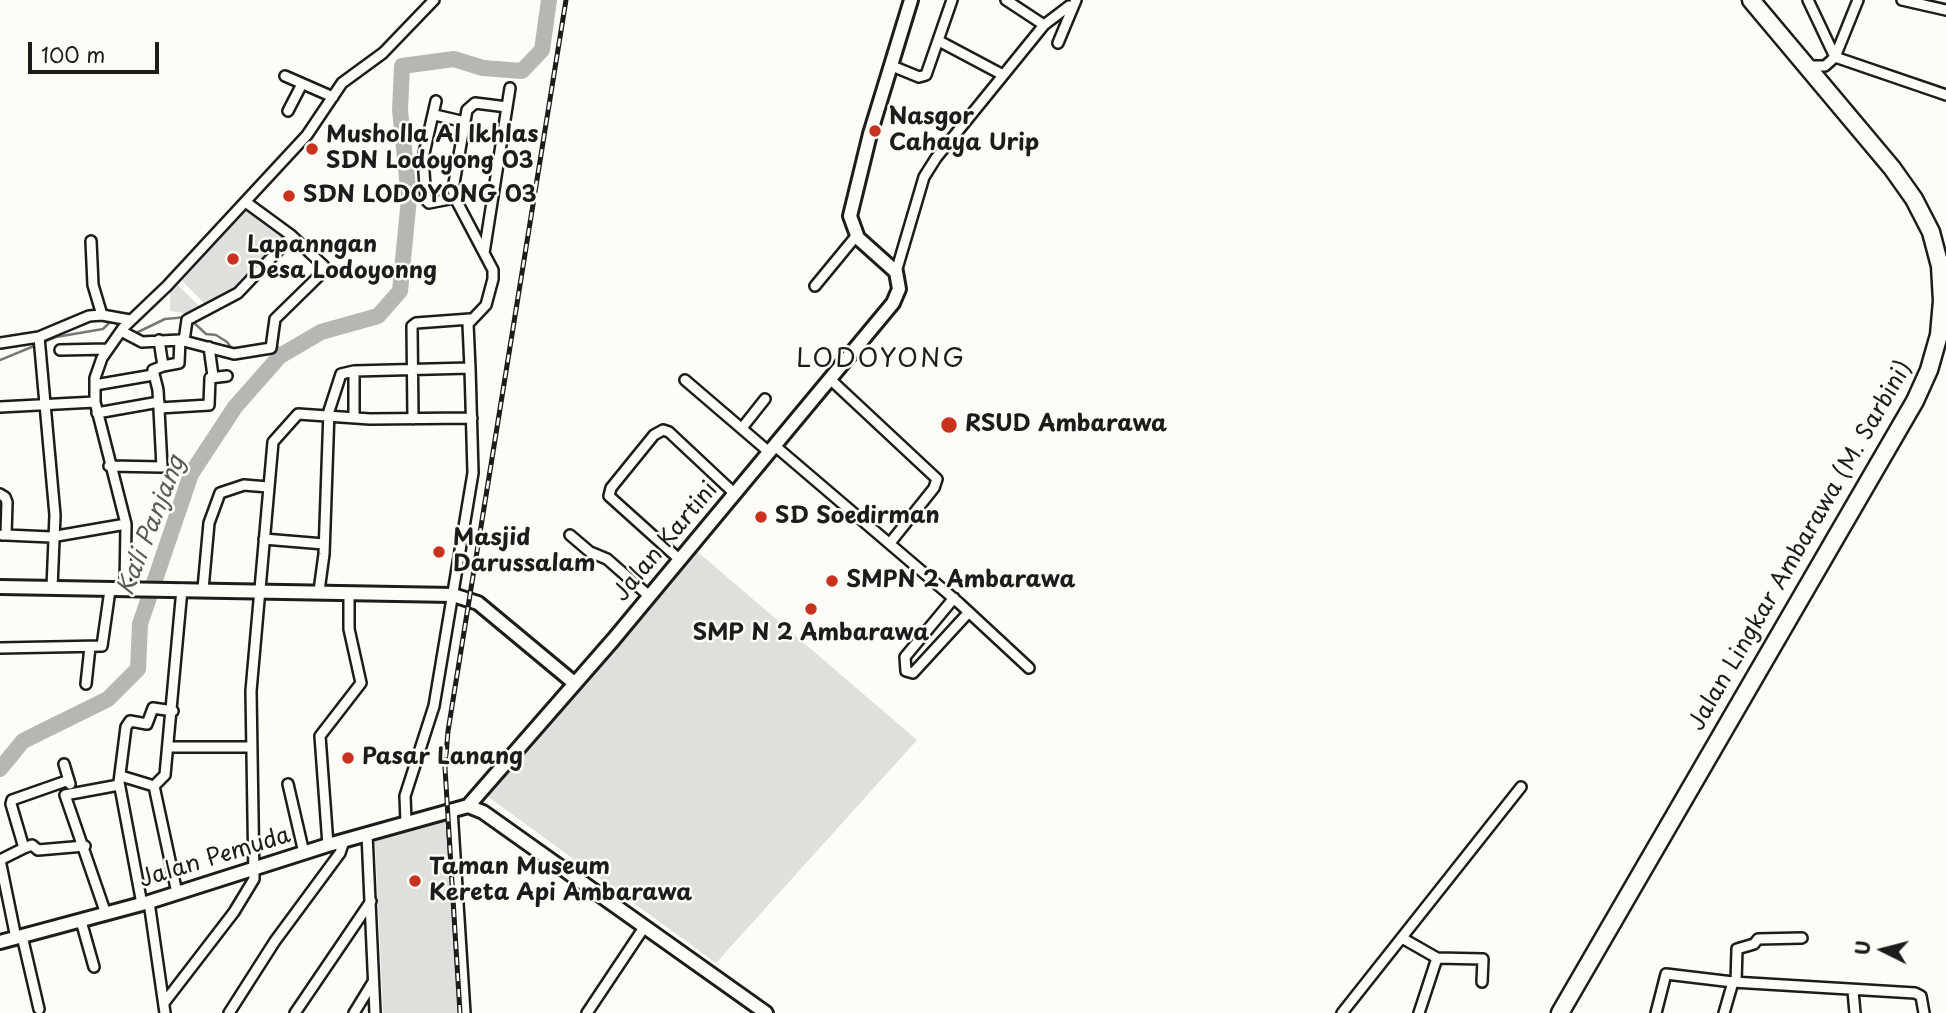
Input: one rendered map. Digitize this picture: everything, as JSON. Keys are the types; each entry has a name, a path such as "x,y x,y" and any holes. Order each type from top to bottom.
{"highway":[{"name":"Jalan Lingkar Ambarawa (M. Sarbini)","path":"1560,1013 1882,459 1929,370 1939,335 1942,301 1940,266 1931,232 1914,199 1892,168 1751,0"}],"street":[{"path":"131,590 126,524 109,466 95,402 97,368 125,326 247,203 307,135 342,83 383,53 424,5 434,0"},
{"path":"911,0 852,199 850,216 857,235 896,272 925,177 936,158 1044,25 1073,3"},
{"path":"892,66 923,77 939,41 951,0"},
{"path":"1006,0 1044,25"},
{"path":"1808,0 1835,57 1946,95"},
{"path":"1806,65 1825,66 1835,57 1858,0"},
{"path":"1902,0 1946,10"},
{"path":"1058,43 1073,3"},
{"path":"939,41 1003,75"},
{"path":"1825,66 1828,91"},
{"path":"285,76 333,97"},
{"path":"288,111 302,84"},
{"path":"484,253 510,88"},
{"path":"436,101 435,115 423,158 426,200 429,203 455,198"},
{"path":"413,419 410,330 414,324 470,319 486,305 493,279 493,270 455,198 454,176 470,105 475,103 508,107"},
{"path":"435,115 465,122"},
{"path":"0,343 12,344 39,337 82,318 102,315 125,326 142,342 182,340 234,354 271,348 275,319 324,269 323,264 292,236 247,203"},
{"path":"815,286 857,235"},
{"path":"109,466 162,467 159,405 153,370 179,363 182,340 190,317 238,293 292,236"},
{"path":"91,241 93,285 102,315"},
{"name":"Jalan Kartini","path":"468,806 573,682 613,640 893,303 899,289 896,272"},
{"path":"407,822 405,796 434,706 473,473 470,319"},
{"path":"39,337 55,534 52,588"},
{"path":"159,340 163,366"},
{"path":"97,413 159,405 209,405 210,378 213,376 209,347"},
{"path":"60,350 108,348"},
{"path":"319,592 324,544 328,417 341,374 354,371 470,368"},
{"path":"354,371 354,418"},
{"path":"95,385 153,375"},
{"path":"213,376 227,376"},
{"path":"685,380 890,543 1029,668"},
{"path":"831,380 937,479 934,488 890,543"},
{"path":"742,428 765,399"},
{"path":"0,407 95,402"},
{"path":"164,1008 234,912 254,879 250,747 273,442 293,417 304,414 354,418 471,418"},
{"path":"678,559 609,496 611,488 646,444 659,431 668,432 734,493"},
{"path":"203,589 209,523 219,493 244,485 268,486"},
{"path":"0,494 6,502 3,535 51,537 55,534 126,524"},
{"path":"570,535 590,552 607,559 648,595"},
{"path":"264,539 324,544"},
{"path":"0,587 453,595 478,603 573,682"},
{"path":"155,786 165,775 169,747 178,589"},
{"path":"0,648 102,646 110,590"},
{"path":"327,845 321,733 357,692 360,683 349,629 349,593"},
{"path":"954,598 905,657 906,671 913,673 969,612"},
{"path":"86,684 90,647"},
{"path":"164,1008 146,903 120,781 127,722 147,724 153,708 173,710"},
{"path":"169,747 250,747"},
{"path":"64,764 72,792"},
{"path":"24,848 12,800 69,780"},
{"path":"106,914 85,846 65,795 120,781 155,786"},
{"path":"288,784 304,853"},
{"path":"155,786 177,893"},
{"path":"1348,1011 1521,787"},
{"path":"468,806 483,812 766,1013"},
{"name":"Jalan Pemuda","path":"0,942 146,903 327,845 468,806"},
{"path":"447,810 465,1013"},
{"path":"367,834 375,1013"},
{"path":"229,1013 275,941 340,852 344,841"},
{"path":"39,1009 0,860 32,845 38,850 85,846"},
{"path":"295,1013 371,901"},
{"path":"81,921 94,967"},
{"path":"587,1013 645,926"},
{"path":"1402,938 1437,958 1483,959 1482,982"},
{"path":"1724,1013 1735,982 1737,948 1754,944 1758,939 1802,938"},
{"path":"1419,1013 1437,958"},
{"path":"1656,1013 1666,974 1735,982 1919,994 1923,999 1924,1013"},
{"path":"354,1013 373,982"},
{"path":"1853,991 1855,1013"}],"shaded area":[{"name":"Lapanngan Desa Lodoyonng","path":"246,209 287,237 229,296 208,307 182,281"},
{"path":"178,285 202,309 189,314 170,311 170,292"},
{"path":"692,547 917,740 716,963 483,793"},
{"name":"Taman Museum Kereta Api Ambarawa","path":"449,816 462,1013 383,1013 375,841"}],"waterway":[{"name":"Kali Panjang","path":"0,769 23,741 108,699 138,669 140,624 191,474 235,407 280,356 321,332 378,316 400,291 409,198 400,110 402,66 454,59 483,68 522,71 542,50 549,0"},
{"path":"0,360 56,337 103,329 111,321 136,333 165,319 187,317"},
{"path":"192,321 206,334 216,335 227,342 233,350"},
{"path":"274,347 290,350"}],"railway":[{"path":"460,1013 445,768 448,731 566,0"}],"place":[{"name":"Nasgor Cahaya Urip","path":"875,131"},
{"name":"Musholla Al Ikhlas SDN Lodoyong 03","path":"312,149"},
{"name":"SDN LODOYONG 03","path":"289,196"},
{"name":"Lapanngan Desa Lodoyonng","path":"233,259"},
{"name":"RSUD Ambarawa","path":"949,425"},
{"name":"SD Soedirman","path":"761,517"},
{"name":"Masjid Darussalam","path":"439,552"},
{"name":"SMPN 2 Ambarawa","path":"832,581"},
{"name":"SMP N 2 Ambarawa","path":"811,609"},
{"name":"Pasar Lanang","path":"348,758"},
{"name":"Taman Museum Kereta Api Ambarawa","path":"415,881"}],"district":[{"name":"LODOYONG","path":"881,360"}]}
